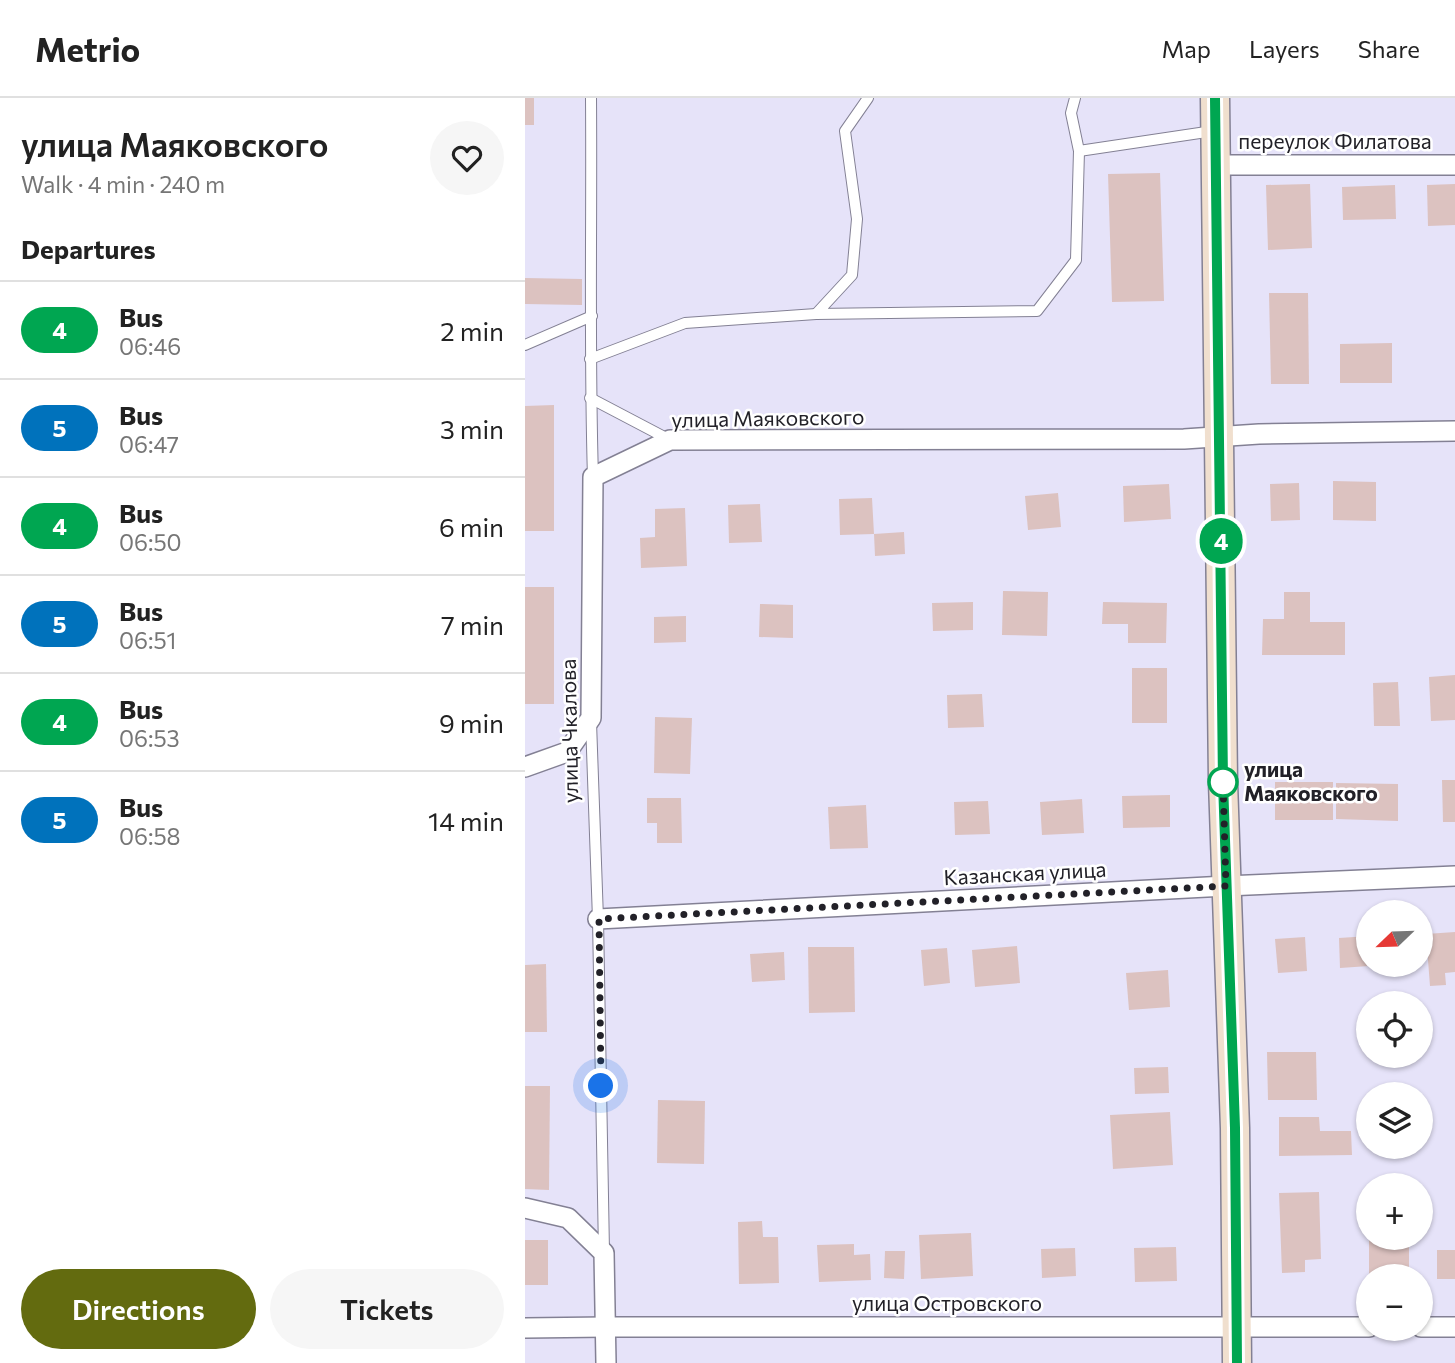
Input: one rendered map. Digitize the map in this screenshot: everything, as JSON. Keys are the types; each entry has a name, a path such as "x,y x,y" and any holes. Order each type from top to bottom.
{"street":[{"path":"1215,98 1226,886 1235,1128 1237,1363"},
{"name":"переулок Филатова","path":"1216,165 1455,165"},
{"name":"улица Маяковского","path":"593,477 670,440 1156,439 1455,431"},
{"name":"улица Чкалова","path":"591,718 593,477"},
{"path":"525,767 567,752 591,718"},
{"name":"Казанская улица","path":"599,919 1455,876"},
{"path":"525,1208 568,1218 604,1253"},
{"name":"улица Чкалова","path":"604,1253 606,1363"},
{"name":"улица Островского","path":"525,1328 1356,1327"},
{"path":"1433,1327 1455,1327"}],"lane":[{"name":"улица Чкалова","path":"591,98 590,398 593,477"},
{"path":"816,314 852,275 857,219 845,131 868,98"},
{"path":"590,359 685,323 816,314 1037,311 1076,260 1079,151 1071,113 1075,98"},
{"path":"1079,151 1215,131"},
{"path":"525,345 592,316"},
{"path":"590,398 670,440"},
{"name":"улица Чкалова","path":"591,718 599,919 604,1253"}],"building":[{"path":"525,98 534,98 534,125 525,125"},
{"path":"1160,173 1164,301 1112,302 1108,174"},
{"path":"1310,184 1312,248 1268,250 1266,185"},
{"path":"1455,184 1455,225 1428,226 1427,185"},
{"path":"1395,185 1396,219 1343,220 1342,187"},
{"path":"525,278 582,279 582,305 525,304"},
{"path":"1269,293 1308,293 1309,384 1271,384"},
{"path":"1392,343 1392,383 1340,383 1340,344"},
{"path":"554,405 554,531 525,531 525,406"},
{"path":"1333,481 1376,482 1376,521 1333,520"},
{"path":"1299,483 1300,520 1271,521 1270,484"},
{"path":"1169,484 1171,519 1124,522 1123,486"},
{"path":"1058,493 1061,527 1028,530 1025,496"},
{"path":"872,498 874,534 840,535 839,499"},
{"path":"760,504 762,542 729,543 728,505"},
{"path":"685,508 687,566 641,568 640,538 655,537 655,509"},
{"path":"904,532 905,554 875,556 874,534"},
{"path":"525,587 554,587 554,704 525,704"},
{"path":"1003,591 1048,592 1047,636 1002,635"},
{"path":"1284,592 1310,592 1310,622 1345,622 1345,655 1262,655 1263,619 1284,619"},
{"path":"973,602 973,630 933,631 932,603"},
{"path":"1103,602 1167,603 1166,643 1128,643 1128,624 1102,624"},
{"path":"760,604 793,605 793,638 759,637"},
{"path":"686,616 686,642 654,643 654,617"},
{"path":"1132,668 1167,668 1167,723 1132,723"},
{"path":"1455,675 1455,720 1431,721 1429,677"},
{"path":"1398,682 1400,726 1374,726 1373,683"},
{"path":"982,694 984,727 948,728 947,695"},
{"path":"655,717 692,718 690,774 654,773"},
{"path":"1442,780 1455,780 1455,822 1443,822"},
{"path":"1275,782 1333,782 1333,820 1275,820"},
{"path":"1336,783 1398,784 1398,821 1336,819"},
{"path":"1170,795 1170,827 1123,828 1122,796"},
{"path":"647,798 681,798 682,843 657,843 657,823 647,823"},
{"path":"1082,799 1084,833 1042,835 1040,802"},
{"path":"988,801 990,834 955,835 954,802"},
{"path":"866,805 868,848 830,849 828,807"},
{"path":"1455,932 1455,972 1445,973 1446,985 1430,986 1429,977 1433,977 1433,934"},
{"path":"1305,937 1307,971 1278,973 1275,939"},
{"path":"1356,937 1356,967 1340,968 1339,938"},
{"path":"1017,946 1020,983 975,987 972,950"},
{"path":"808,947 854,947 855,1012 809,1013"},
{"path":"947,948 950,983 924,986 921,950"},
{"path":"784,952 785,980 752,982 750,954"},
{"path":"546,964 547,1032 525,1032 525,965"},
{"path":"1168,970 1170,1007 1129,1010 1126,973"},
{"path":"1267,1052 1316,1052 1317,1100 1268,1100"},
{"path":"1168,1067 1169,1093 1135,1094 1134,1068"},
{"path":"525,1086 550,1086 549,1190 525,1189"},
{"path":"658,1100 705,1101 704,1164 657,1163"},
{"path":"1170,1112 1173,1165 1113,1169 1110,1115"},
{"path":"1279,1117 1319,1117 1320,1131 1351,1131 1352,1155 1279,1156"},
{"path":"1319,1192 1321,1259 1305,1260 1305,1272 1282,1273 1279,1193"},
{"path":"762,1221 763,1237 778,1237 779,1283 739,1284 738,1222"},
{"path":"971,1233 973,1276 921,1279 919,1235"},
{"path":"525,1240 548,1240 548,1285 525,1285"},
{"path":"854,1244 854,1255 870,1254 871,1280 819,1282 817,1245"},
{"path":"1176,1247 1177,1281 1135,1282 1134,1248"},
{"path":"1075,1248 1076,1276 1042,1278 1041,1249"},
{"path":"1369,1250 1409,1250 1409,1264 1369,1264"},
{"path":"1437,1250 1455,1250 1455,1279 1437,1279"},
{"path":"885,1251 905,1251 904,1279 884,1278"}],"bus line":[{"name":"4","path":"1215,98 1223,782 1235,1128 1237,1363"}],"place":[{"name":"улица Маяковского","path":"1223,782"}],"route":[{"path":"601,1086 599,919 1226,886 1223,782"}]}
